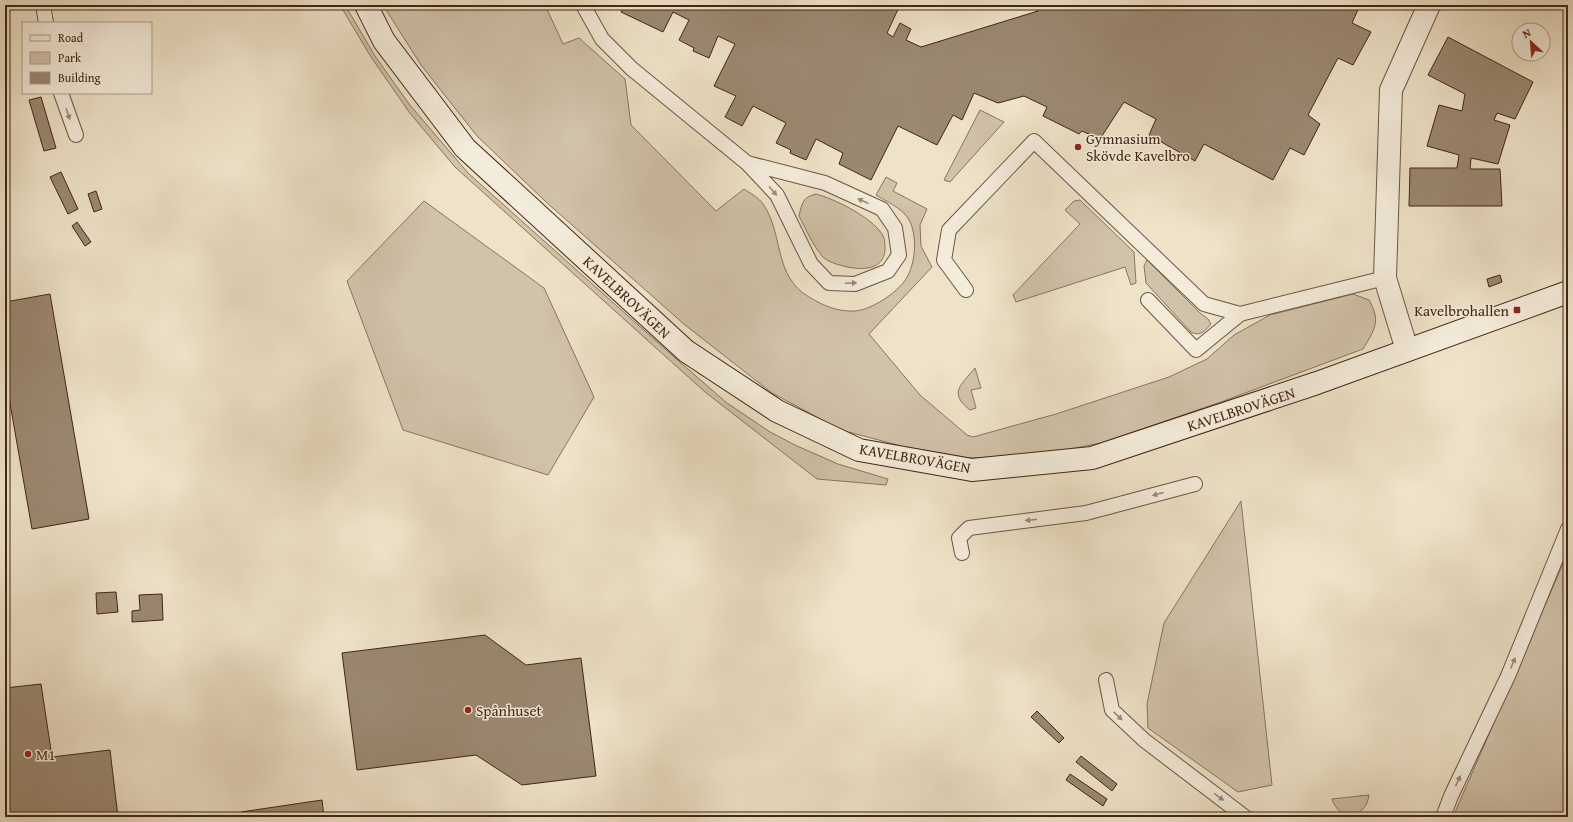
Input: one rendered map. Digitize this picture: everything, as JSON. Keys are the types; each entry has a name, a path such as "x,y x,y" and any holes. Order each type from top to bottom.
{"main road":[{"name":"KAVELBROVÄGEN","path":"366,5 384,41 465,148 686,351 777,411 859,450 972,470 1092,458 1317,384 1568,292"},
{"path":"1407,350 1386,278 1392,90 1429,5"}],"lane":[{"path":"43,5 46,22"},
{"path":"583,5 602,39 632,68 747,163 777,195 811,264 829,282 855,284 888,271 899,255 895,228 882,209 825,183 747,163"},
{"path":"61,94 76,135"},
{"path":"966,290 944,260 949,230 1034,141 1204,304 1240,314"},
{"path":"1148,300 1196,350 1240,314 1386,278"},
{"path":"962,553 960,538 969,528 1086,513 1195,484"},
{"path":"1443,817 1451,796 1508,676 1568,529"},
{"path":"1106,680 1112,710 1144,740 1245,817"}],"green space":[{"path":"340,5 345,5 375,56 409,104 468,173 674,357 727,403 770,432 838,464 888,479 886,485 817,479 705,392 455,167 409,112 371,57"},
{"path":"383,5 545,5 563,44 579,38 625,79 631,125 716,211 744,189 763,204 770,216 780,254 790,278 798,288 809,297 831,308 855,311 868,308 890,295 906,279 914,257 914,240 911,225 905,214 876,195 886,177 897,183 893,191 927,209 920,225 921,246 932,267 869,334 920,395 967,435 973,437 1056,414 1169,377 1207,359 1234,335 1270,315 1353,294 1369,300 1375,314 1375,325 1371,336 1363,349 1221,402 1101,443 1040,455 970,458 905,447 841,430 772,393 685,325 545,201 477,136 421,65"},
{"path":"980,110 1004,122 950,182 944,180"},
{"path":"816,194 850,208 873,224 881,232 884,237 885,250 881,262 872,267 853,268 833,263 822,256 799,216 804,201 808,197"},
{"path":"1080,200 1134,252 1136,283 1131,285 1125,267 1016,302 1013,295 1080,224 1065,210 1074,201"},
{"path":"424,201 544,288 594,397 548,475 403,430 347,281"},
{"path":"1147,260 1200,313 1208,319 1211,324 1204,331 1200,334 1191,332 1146,283 1144,266"},
{"path":"975,368 981,388 971,390 976,408 970,410 963,404 958,394 961,384"},
{"path":"1241,501 1272,785 1238,792 1148,728 1147,704 1164,623"},
{"path":"1568,552 1568,817 1453,817"},
{"path":"1369,795 1367,803 1363,809 1352,815 1340,811 1335,806 1332,799"}],"building":[{"path":"624,5 900,5 887,33 893,37 900,23 911,29 906,40 921,47 1038,11 1036,6 1039,5 1360,5 1352,23 1371,32 1353,65 1338,58 1308,115 1320,124 1304,155 1290,148 1273,180 1204,144 1195,161 1149,135 1156,119 1124,102 1100,139 1082,131 1079,134 1043,116 1047,107 1024,96 998,103 974,93 962,120 953,115 937,145 898,126 871,180 839,164 843,153 816,139 806,160 790,153 791,150 776,143 786,123 753,106 742,126 725,117 736,96 714,86 735,44 718,36 709,58 693,51 694,48 679,40 689,20 673,12 663,32 621,12"},
{"path":"1448,37 1533,82 1515,119 1497,113 1494,120 1510,125 1498,164 1471,158 1470,169 1500,169 1502,206 1409,206 1410,168 1457,168 1459,155 1427,146 1439,105 1462,111 1465,94 1428,75"},
{"path":"41,97 56,148 44,151 29,100"},
{"path":"61,172 78,209 68,214 50,177"},
{"path":"96,191 102,209 94,212 88,194"},
{"path":"77,222 91,242 85,246 72,226"},
{"path":"1500,275 1502,282 1489,287 1487,279"},
{"path":"50,294 89,519 32,529 5,375 5,302"},
{"path":"116,592 118,612 97,614 96,593"},
{"path":"162,594 163,620 132,622 132,611 140,610 139,595"},
{"name":"Spånhuset","path":"485,635 526,665 581,658 596,776 522,785 476,755 357,770 342,653"},
{"name":"M1","path":"41,684 52,757 110,750 118,817 5,817 5,688"},
{"path":"1037,711 1064,738 1059,743 1031,717"},
{"path":"1081,756 1117,784 1112,791 1076,762"},
{"path":"1070,774 1107,799 1103,806 1066,780"},
{"path":"322,800 324,817 242,817 241,812"}],"place":[{"name":"Gymnasium Skövde Kavelbro","path":"1078,147"},
{"name":"Kavelbrohallen","path":"1517,310"},
{"name":"Spånhuset","path":"468,710"},
{"name":"M1","path":"28,754"}]}
